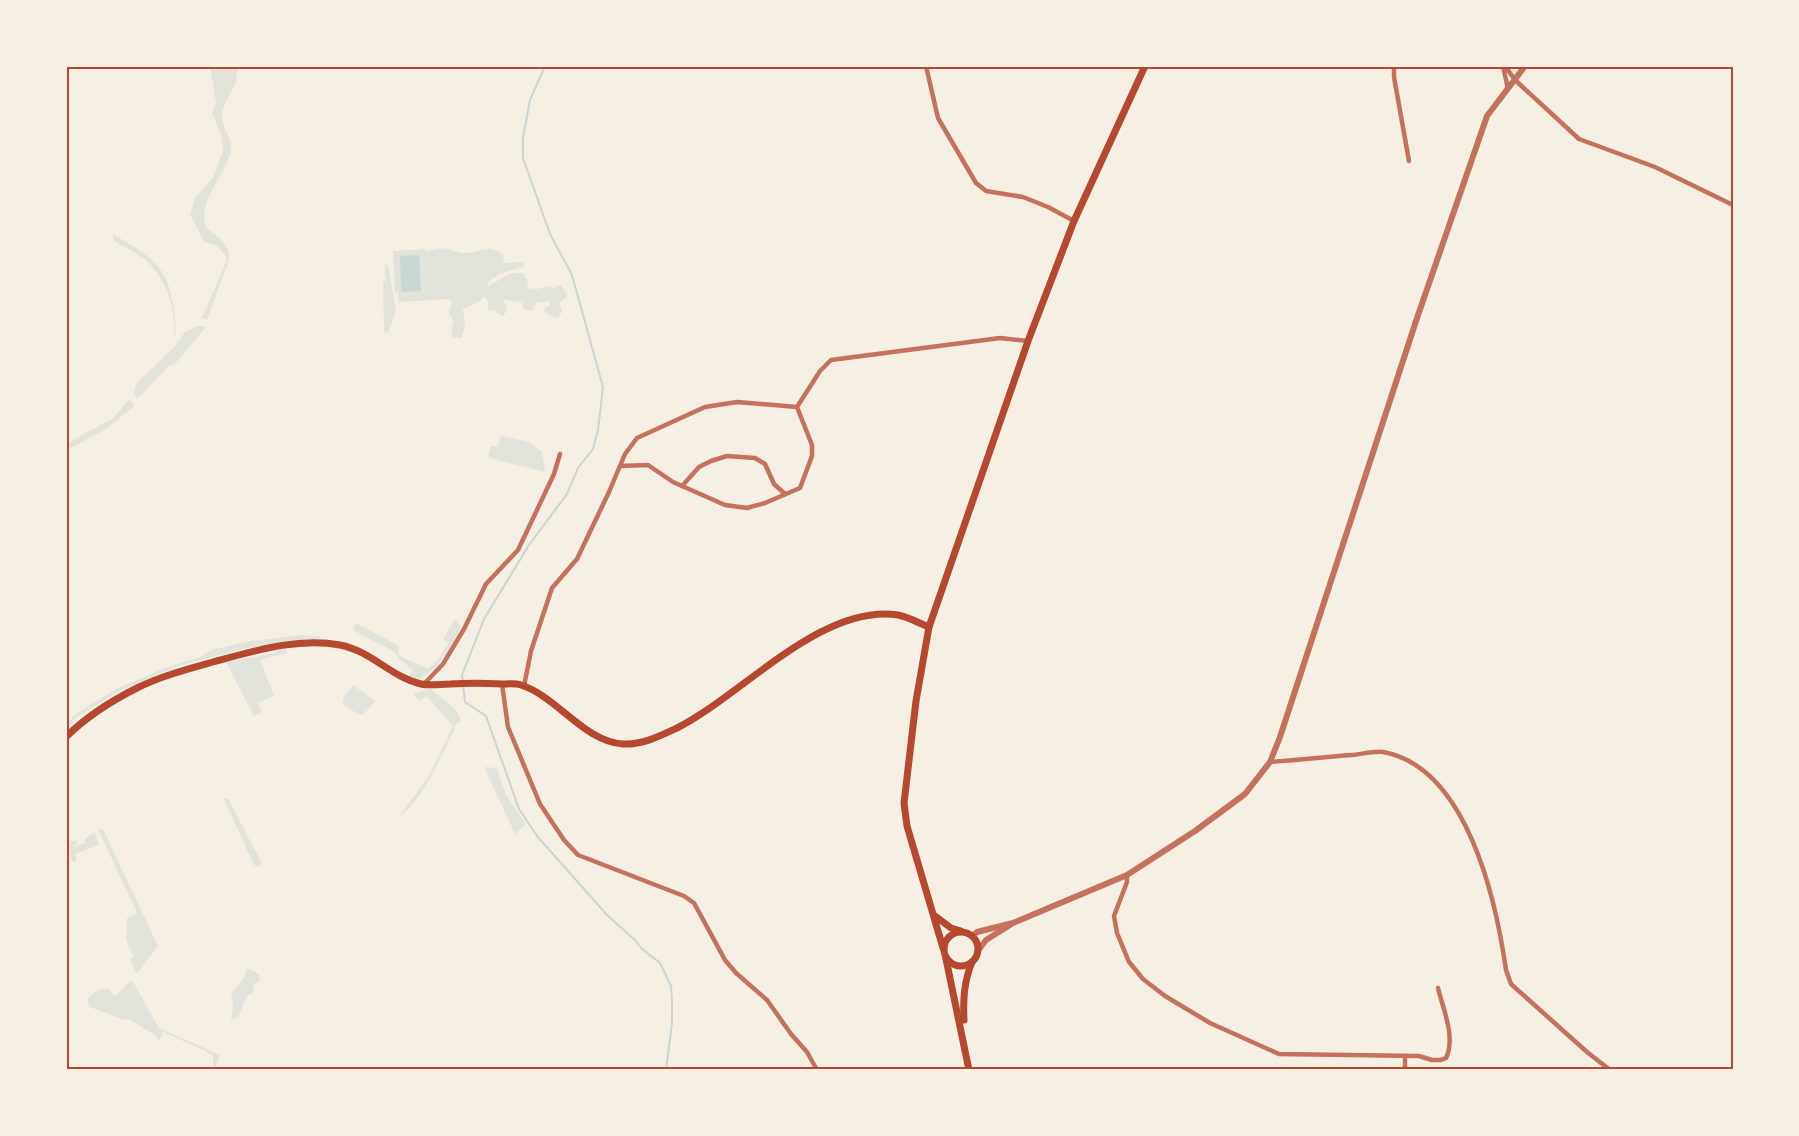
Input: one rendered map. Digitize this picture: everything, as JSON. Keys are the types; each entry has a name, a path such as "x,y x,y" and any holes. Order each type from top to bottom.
{"main road":[{"path":"969,1070 944,948 907,826 904,803 916,701 929,627 1028,340 1074,221 1145,66"},
{"path":"66,736 82,721 138,688 177,672 261,649 306,643 340,645 370,656 403,678 423,685 519,683 541,694 600,738 622,744 642,743 693,720 751,677 830,627 865,615 898,615 929,627"},
{"path":"935,916 951,928 972,936 978,951 972,962 963,992 964,1038"},
{"path":"944,948 944,943 951,934 962,932"},
{"path":"946,958 956,965 967,965 972,962"}],"street":[{"path":"926,66 938,118 976,183 986,191 1023,197 1074,221"},
{"path":"1394,66 1409,161"},
{"path":"1504,66 1515,80 1579,139 1655,167 1733,205"},
{"path":"1504,66 1508,89"},
{"path":"972,936 977,932 1013,923 1127,875 1195,831 1245,794 1270,762 1416,321 1487,116 1525,66"},
{"path":"797,407 820,371 831,360 1000,338 1028,340"},
{"path":"524,686 531,651 552,588 578,559 625,454 637,438 705,407 737,402 797,407"},
{"path":"620,466 648,465 682,486 725,505 747,508 765,503 800,488 812,456 812,445 797,407"},
{"path":"423,685 443,664 464,629 486,584 518,550 554,474 560,454"},
{"path":"682,486 699,467 711,461 727,456 755,458 765,465 774,484 784,494"},
{"path":"502,684 508,727 540,804 564,840 578,855 684,896 694,903 724,960 767,1000 791,1035 807,1052 817,1070"},
{"path":"1270,762 1381,752 1403,758 1440,787 1458,810 1487,876 1506,970 1512,984 1610,1070"},
{"path":"1127,875 1114,916 1117,933 1129,962 1143,980 1210,1023 1279,1054 1419,1056 1441,1060 1446,1058 1450,1034 1438,988"},
{"path":"978,951 986,940 1013,923"},
{"path":"1405,1056 1405,1070"}],"shaded area":[{"path":"210,66 239,66 237,81 222,115 229,138 230,154 205,208 206,227 226,245 229,254 229,260 207,320 202,318 226,262 226,256 216,245 204,242 190,214 196,197 213,177 223,151 221,134 212,113 216,103"},
{"path":"113,234 148,256 159,267 171,294 176,335 174,335 173,314 168,293 157,273 140,256 114,241"},
{"path":"443,248 464,253 494,250 504,255 503,263 520,262 524,264 523,267 501,273 488,282 488,286 512,273 523,273 528,280 527,288 537,289 549,286 556,289 556,286 560,285 566,291 567,297 559,303 562,309 560,316 556,318 543,310 550,305 550,301 536,303 532,311 524,309 521,302 503,299 507,309 503,317 494,310 488,311 485,296 463,309 465,325 462,338 453,337 451,331 454,322 449,313 452,301 450,299 399,302 398,292 395,292 393,251 425,249 426,251"},
{"path":"419,255 421,291 401,292 400,256"},
{"path":"385,264 388,266 396,311 388,333 384,331"},
{"path":"197,326 207,326 174,365 171,364 137,399 134,393 136,384 176,345 184,333"},
{"path":"130,399 134,406 106,429 66,451 66,444 113,418"},
{"path":"501,436 529,442 542,452 545,472 488,458 491,446 497,447"},
{"path":"455,619 461,627 448,650 432,670 418,680 408,677 413,670 399,659 396,653 353,630 356,623 399,646 398,655 428,669 437,661 448,643 443,639"},
{"path":"302,635 320,636 320,639 247,648 181,665 123,689 77,717 66,731 66,724 76,714 116,689 165,668 202,656 211,650 251,641"},
{"path":"286,648 287,653 260,660 274,696 258,703 262,712 254,716 226,662 275,653 278,649"},
{"path":"353,685 375,701 363,715 342,704 344,701 342,700"},
{"path":"430,688 457,711 461,721 453,726 427,696 419,701 413,694"},
{"path":"453,726 455,728 424,788 398,818 429,776"},
{"path":"484,767 497,768 506,795 526,824 515,834"},
{"path":"228,798 262,864 259,867 254,865 224,799"},
{"path":"98,829 103,829 158,946 137,974 130,959 134,957 126,940 127,918 137,913"},
{"path":"94,831 99,845 75,854 77,860 73,862 66,847 66,834 71,842 76,840 78,844 73,845 74,847 85,843 85,839"},
{"path":"247,968 259,974 260,980 253,986 253,993 247,996 238,1017 231,1020 233,1003 231,994 244,978"},
{"path":"132,980 159,1028 220,1055 215,1070 213,1070 213,1056 206,1051 160,1031 163,1035 158,1042 156,1036 129,1019 125,1020 90,1007 87,1002 89,997 99,989 109,989 114,997"}],"waterway":[{"path":"545,66 530,100 523,138 523,158 550,234 572,275 603,387 598,430 593,449 578,468 567,494 529,545 484,619 462,675 465,702 486,716 519,809 537,836 607,915 660,963 671,986 672,1001 672,1023 666,1070"}]}
